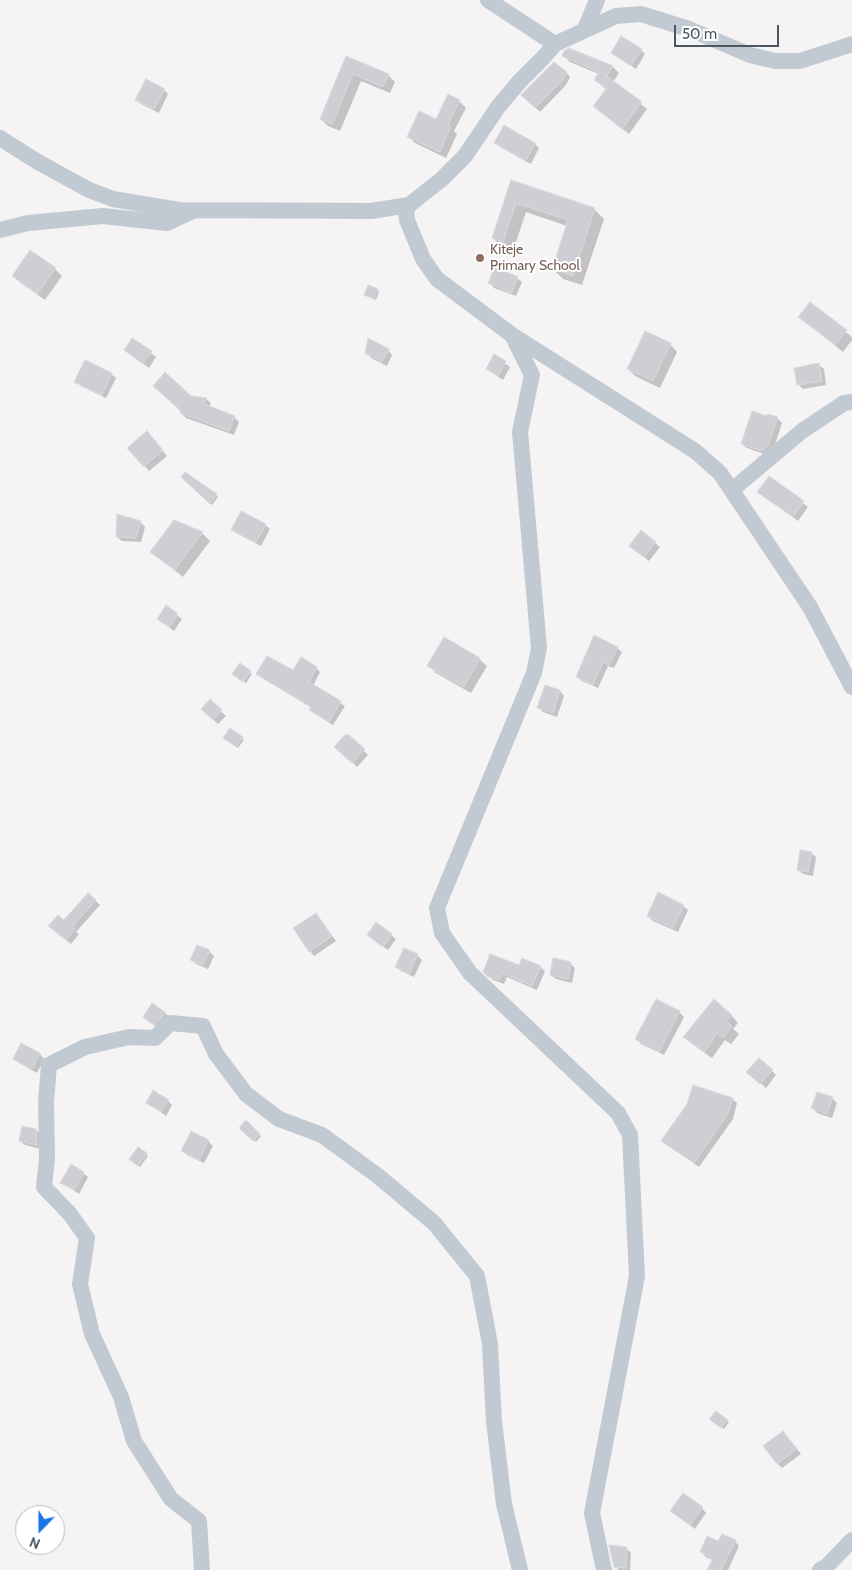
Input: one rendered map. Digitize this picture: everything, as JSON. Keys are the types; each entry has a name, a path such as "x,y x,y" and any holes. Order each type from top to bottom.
{"street":[{"path":"488,0 555,44"},
{"path":"585,29 597,0"},
{"path":"852,44 800,61 775,60 750,55 689,29 641,14 616,16 555,44 498,107 466,156 442,179 409,205 406,212 407,220 423,259 437,279 512,335 695,452 720,473 810,606 852,687"},
{"path":"0,138 38,162 89,190 113,199 179,210 371,211 409,205"},
{"path":"0,230 28,223 103,216 167,223 196,210"},
{"path":"512,335 532,375 520,432 539,648 534,673 437,908 442,933 470,973 618,1113 630,1135 637,1276 592,1513 604,1570"},
{"path":"732,490 802,431 844,403 852,402"},
{"path":"202,1570 199,1521 171,1499 134,1442 121,1397 92,1334 80,1284 87,1238 70,1214 44,1187 47,1158 46,1102 50,1064 85,1047 129,1037 156,1038 170,1023 203,1026 216,1054 246,1094 279,1119 322,1135 378,1176 434,1223 477,1276 490,1344 494,1421 504,1504 520,1570"},
{"path":"820,1570 826,1567 852,1540"}],"building":[{"path":"621,36 642,49 631,66 611,53"},
{"path":"569,48 613,66 607,76 604,74 642,102 622,129 593,106 607,88 594,80 599,72 562,56 564,51"},
{"path":"346,56 389,74 383,87 353,74 332,124 320,119"},
{"path":"554,62 567,72 562,81 535,108 521,95"},
{"path":"146,79 165,89 154,109 135,100"},
{"path":"448,94 460,100 448,125 451,126 440,152 407,137 419,111 436,119"},
{"path":"504,125 535,143 526,160 494,143"},
{"path":"511,180 595,208 573,276 552,269 568,220 516,203 503,242 492,238"},
{"path":"30,250 56,268 37,294 12,276"},
{"path":"495,267 518,277 511,293 488,283"},
{"path":"368,285 378,289 374,299 364,295"},
{"path":"810,302 847,330 835,345 798,317"},
{"path":"645,331 671,343 653,381 627,369"},
{"path":"132,338 152,351 143,364 124,350"},
{"path":"368,338 389,349 382,362 365,353"},
{"path":"494,354 506,361 498,376 486,369"},
{"path":"85,360 112,373 102,395 74,382"},
{"path":"819,363 822,381 797,385 794,368"},
{"path":"165,372 191,396 207,398 204,404 235,416 229,431 180,413 181,411 153,386"},
{"path":"752,411 766,416 767,414 778,417 768,446 762,451 741,444"},
{"path":"147,431 163,450 144,467 127,448"},
{"path":"185,472 217,494 210,504 181,477"},
{"path":"769,476 804,501 793,517 757,492"},
{"path":"241,511 266,524 256,542 231,530"},
{"path":"117,514 141,521 136,538 116,537"},
{"path":"174,520 203,532 175,570 150,552"},
{"path":"641,530 656,542 644,557 629,546"},
{"path":"166,605 178,614 169,627 157,619"},
{"path":"594,635 618,647 609,665 603,662 593,685 576,677"},
{"path":"444,637 480,658 464,687 427,666"},
{"path":"267,656 293,670 301,657 317,667 309,682 341,701 329,722 309,710 311,707 256,674"},
{"path":"240,663 251,671 243,682 232,674"},
{"path":"545,685 560,690 553,713 537,708"},
{"path":"210,699 222,710 213,720 201,709"},
{"path":"230,728 243,737 236,747 223,738"},
{"path":"345,735 349,735 365,749 352,763 334,747"},
{"path":"800,850 812,852 808,872 797,870"},
{"path":"658,892 684,905 673,928 647,916"},
{"path":"88,893 96,900 72,927 75,929 66,940 48,926 58,915 64,920"},
{"path":"316,913 332,936 309,952 293,928"},
{"path":"376,922 392,934 383,947 367,935"},
{"path":"197,945 210,950 203,965 190,960"},
{"path":"404,948 418,954 409,974 395,967"},
{"path":"490,954 519,965 522,958 541,966 532,986 502,973 499,980 487,976 483,972"},
{"path":"553,958 571,962 568,979 550,975"},
{"path":"656,999 680,1011 659,1052 635,1039"},
{"path":"714,999 732,1015 726,1021 732,1026 723,1038 717,1033 705,1052 683,1037"},
{"path":"152,1003 166,1013 154,1025 143,1017"},
{"path":"21,1043 40,1053 32,1069 13,1059"},
{"path":"759,1058 773,1070 760,1084 746,1072"},
{"path":"693,1085 733,1098 728,1114 694,1163 661,1141 687,1104"},
{"path":"153,1090 169,1100 161,1112 146,1103"},
{"path":"817,1092 833,1097 827,1114 811,1108"},
{"path":"246,1120 260,1134 253,1141 239,1128"},
{"path":"22,1126 36,1129 37,1145 19,1141"},
{"path":"191,1131 209,1140 199,1160 181,1151"},
{"path":"138,1147 147,1153 138,1166 129,1159"},
{"path":"71,1164 84,1172 74,1190 60,1183"},
{"path":"716,1411 728,1420 721,1428 709,1419"},
{"path":"783,1431 797,1449 777,1464 763,1446"},
{"path":"683,1493 703,1507 690,1525 670,1511"},
{"path":"722,1534 736,1540 721,1570 707,1570 713,1558 700,1552 707,1536 718,1541"},
{"path":"609,1545 627,1547 626,1568 614,1567"}],"place":[{"name":"Kiteje Primary School","path":"480,258"}]}
